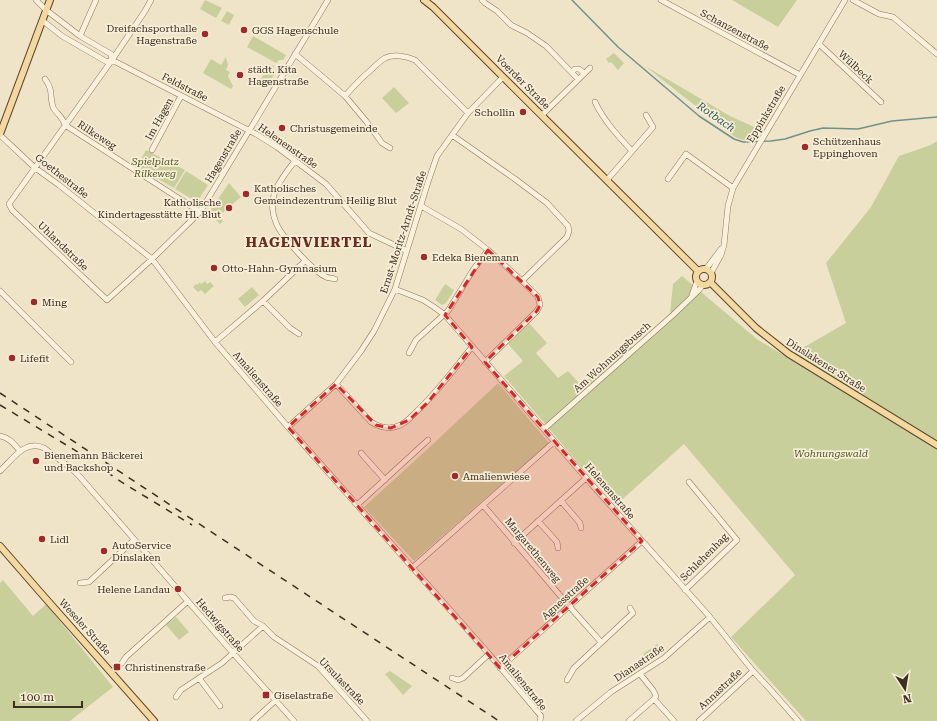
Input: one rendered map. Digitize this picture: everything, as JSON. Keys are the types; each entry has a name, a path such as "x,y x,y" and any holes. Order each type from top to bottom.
{"main road":[{"path":"0,134 50,0"},
{"name":"Voerder Straße","path":"424,0 433,6 698,271"},
{"path":"702,269 708,271 712,277 710,282 707,284 700,283 696,276 698,271 702,269"},
{"name":"Dinslakener Straße","path":"710,282 756,328 790,354 937,445"},
{"name":"Weseler Straße","path":"0,546 154,721"}],"street":[{"name":"Feldstraße","path":"36,0 46,10 80,36 112,54 112,60"},
{"path":"80,36 96,0"},
{"path":"34,167 112,60 151,0"},
{"name":"Hagenstraße","path":"107,300 200,212 328,0"},
{"path":"482,0 497,11 511,25 527,33 546,46 578,79"},
{"name":"Schanzenstraße","path":"661,0 800,75"},
{"name":"Eppinkstraße","path":"708,271 721,255 724,245 728,206 733,188 845,0"},
{"path":"853,0 879,14 893,17 937,54"},
{"name":"Feldstraße","path":"43,21 62,36 107,62 112,60 249,130"},
{"name":"Wülbeck","path":"819,44 880,102"},
{"path":"295,54 345,96 382,143 390,148"},
{"path":"345,96 360,80 385,58 393,56 408,57 415,60 468,113"},
{"path":"542,115 590,68"},
{"path":"572,72 575,69 579,69 584,73"},
{"name":"Ernst-Moritz-Arndt-Straße","path":"288,427 336,384 374,331 395,289 437,156 468,113 503,77"},
{"path":"45,80 50,86 53,108 64,120 66,125"},
{"name":"Im Hagen","path":"152,150 181,96"},
{"path":"595,102 598,110 613,130 632,151"},
{"path":"606,180 653,127 646,115"},
{"name":"Rilkeweg","path":"66,125 200,212"},
{"name":"Helenenstraße","path":"249,130 277,147 326,184 369,233 407,251"},
{"name":"Goethestraße","path":"0,134 34,167 59,184 152,259"},
{"path":"452,135 547,203 568,226 569,231 567,237 522,280"},
{"path":"668,179 686,154 733,188"},
{"path":"295,161 274,194 272,205 278,227 305,261 325,276 335,279"},
{"name":"Uhlandstraße","path":"34,167 9,204 12,210 107,300"},
{"path":"421,206 461,229 488,250 522,280 538,297 540,305 537,311 485,362"},
{"path":"409,353 416,340 448,311 472,270 488,250"},
{"name":"Amalienstraße","path":"152,259 215,342 288,427 489,654 541,716 540,721"},
{"path":"215,342 263,301 305,261"},
{"name":"Am Wohnungsbusch","path":"544,430 691,298 700,283"},
{"name":"Helenenstraße","path":"395,289 423,300 444,315 684,590 710,617 796,720"},
{"path":"0,291 71,362"},
{"path":"263,301 290,328 299,334"},
{"path":"336,384 371,422 384,428 392,428 409,420 428,402 472,346"},
{"path":"0,436 11,440 20,451 0,471"},
{"path":"357,505 428,440"},
{"path":"412,568 554,442"},
{"name":"Hedwigstraße","path":"20,451 29,446 39,446 44,448 72,469 294,721"},
{"path":"361,453 385,480"},
{"path":"514,543 586,478"},
{"name":"Schlehenhag","path":"684,590 737,540 689,482"},
{"path":"561,501 580,523 581,528"},
{"name":"Margarethenweg","path":"483,505 514,543 601,642"},
{"path":"538,521 557,542 558,548"},
{"path":"80,583 89,582 134,540"},
{"name":"Agnesstraße","path":"500,668 642,541"},
{"name":"Ursulastraße","path":"225,598 234,598 254,621 263,626 274,637 318,666 367,721"},
{"path":"122,663 126,657 188,601"},
{"path":"567,680 574,668 633,613 630,608"},
{"name":"Dianastraße","path":"576,721 611,692 664,658 710,617"},
{"path":"176,697 181,690 217,666 263,626"},
{"name":"Amalienstraße","path":"452,678 458,680 463,678 489,654"},
{"name":"Annastraße","path":"699,721 754,671"},
{"path":"629,721 656,696 640,674"},
{"path":"199,678 220,706"},
{"path":"654,699 674,721"},
{"path":"253,721 275,701"}],"highlighted area":[{"path":"488,250 538,297 540,305 537,311 485,362 642,541 500,668 288,427 336,384 376,425 391,428 409,420 428,402 472,347 445,315"}],"green space":[{"path":"205,0 222,8 216,18 200,9"},
{"path":"732,0 797,0 778,27"},
{"path":"227,11 234,15 229,25 221,21"},
{"path":"253,36 286,55 283,60 279,60 276,63 247,47"},
{"path":"614,53 624,63 618,70 606,59"},
{"path":"226,57 228,65 226,70 230,72 228,76 233,86 231,89 203,73 211,59 221,65"},
{"path":"269,64 274,66 273,70 275,73 267,85 260,81"},
{"path":"645,66 730,116 763,131 758,140 743,140 735,137"},
{"path":"394,87 409,103 396,113 382,98"},
{"name":"Wohnungswald","path":"937,141 937,721 806,721 731,637 795,575 684,444 616,505 576,461 504,376 523,361 508,344 529,323 547,343 536,353 558,378 568,371 581,385 624,348 637,346 670,313 673,284 682,276 758,340 787,357 846,323 826,263 871,207 899,156 931,145"},
{"name":"Spielplatz Rilkeweg","path":"146,150 185,170 174,188 136,168"},
{"path":"186,171 208,185 197,202 175,189"},
{"path":"229,183 241,197 219,216 223,221 220,224 209,212"},
{"path":"205,281 207,284 210,282 214,286 205,294 201,290 198,292 193,287 200,282 201,284"},
{"path":"445,284 454,290 446,303 442,305 435,300"},
{"path":"252,287 259,295 245,307 238,299"},
{"name":"Amalienwiese","path":"498,383 549,443 414,561 364,507"},
{"path":"3,580 33,616 46,604 113,687 70,721 0,721 0,583"},
{"path":"176,617 189,632 179,640 166,625"},
{"path":"657,644 661,651 648,660 643,654"},
{"path":"390,671 412,686 403,695 385,674"}],"waterway":[{"name":"Rotbach","path":"572,0 618,47 699,116 734,139 743,142 785,139 823,128 858,129 892,121 937,117"}],"railway":[{"path":"0,393 499,721"},
{"path":"0,405 73,449 123,483 192,525"}],"place":[{"name":"GGS Hagenschule","path":"244,30"},
{"name":"Dreifachsporthalle Hagenstraße","path":"205,34"},
{"name":"städt. Kita Hagenstraße","path":"240,75"},
{"name":"Schollin","path":"523,112"},
{"name":"Christusgemeinde","path":"282,128"},
{"name":"Schützenhaus Eppinghoven","path":"805,147"},
{"name":"Katholisches Gemeindezentrum Heilig Blut","path":"246,194"},
{"name":"Katholische Kindertagesstätte Hl. Blut","path":"229,208"},
{"name":"Edeka Bienemann","path":"424,257"},
{"name":"Otto-Hahn-Gymnasium","path":"214,268"},
{"name":"Ming","path":"34,302"},
{"name":"Lifefit","path":"12,358"},
{"name":"Bienemann Bäckerei und Backshop","path":"36,461"},
{"name":"Amalienwiese","path":"455,476"},
{"name":"Lidl","path":"42,539"},
{"name":"AutoService Dinslaken","path":"104,551"},
{"name":"Helene Landau","path":"178,589"},
{"name":"Christinenstraße","path":"117,667"},
{"name":"Giselastraße","path":"266,695"}],"district":[{"name":"HAGENVIERTEL","path":"309,242"}]}
